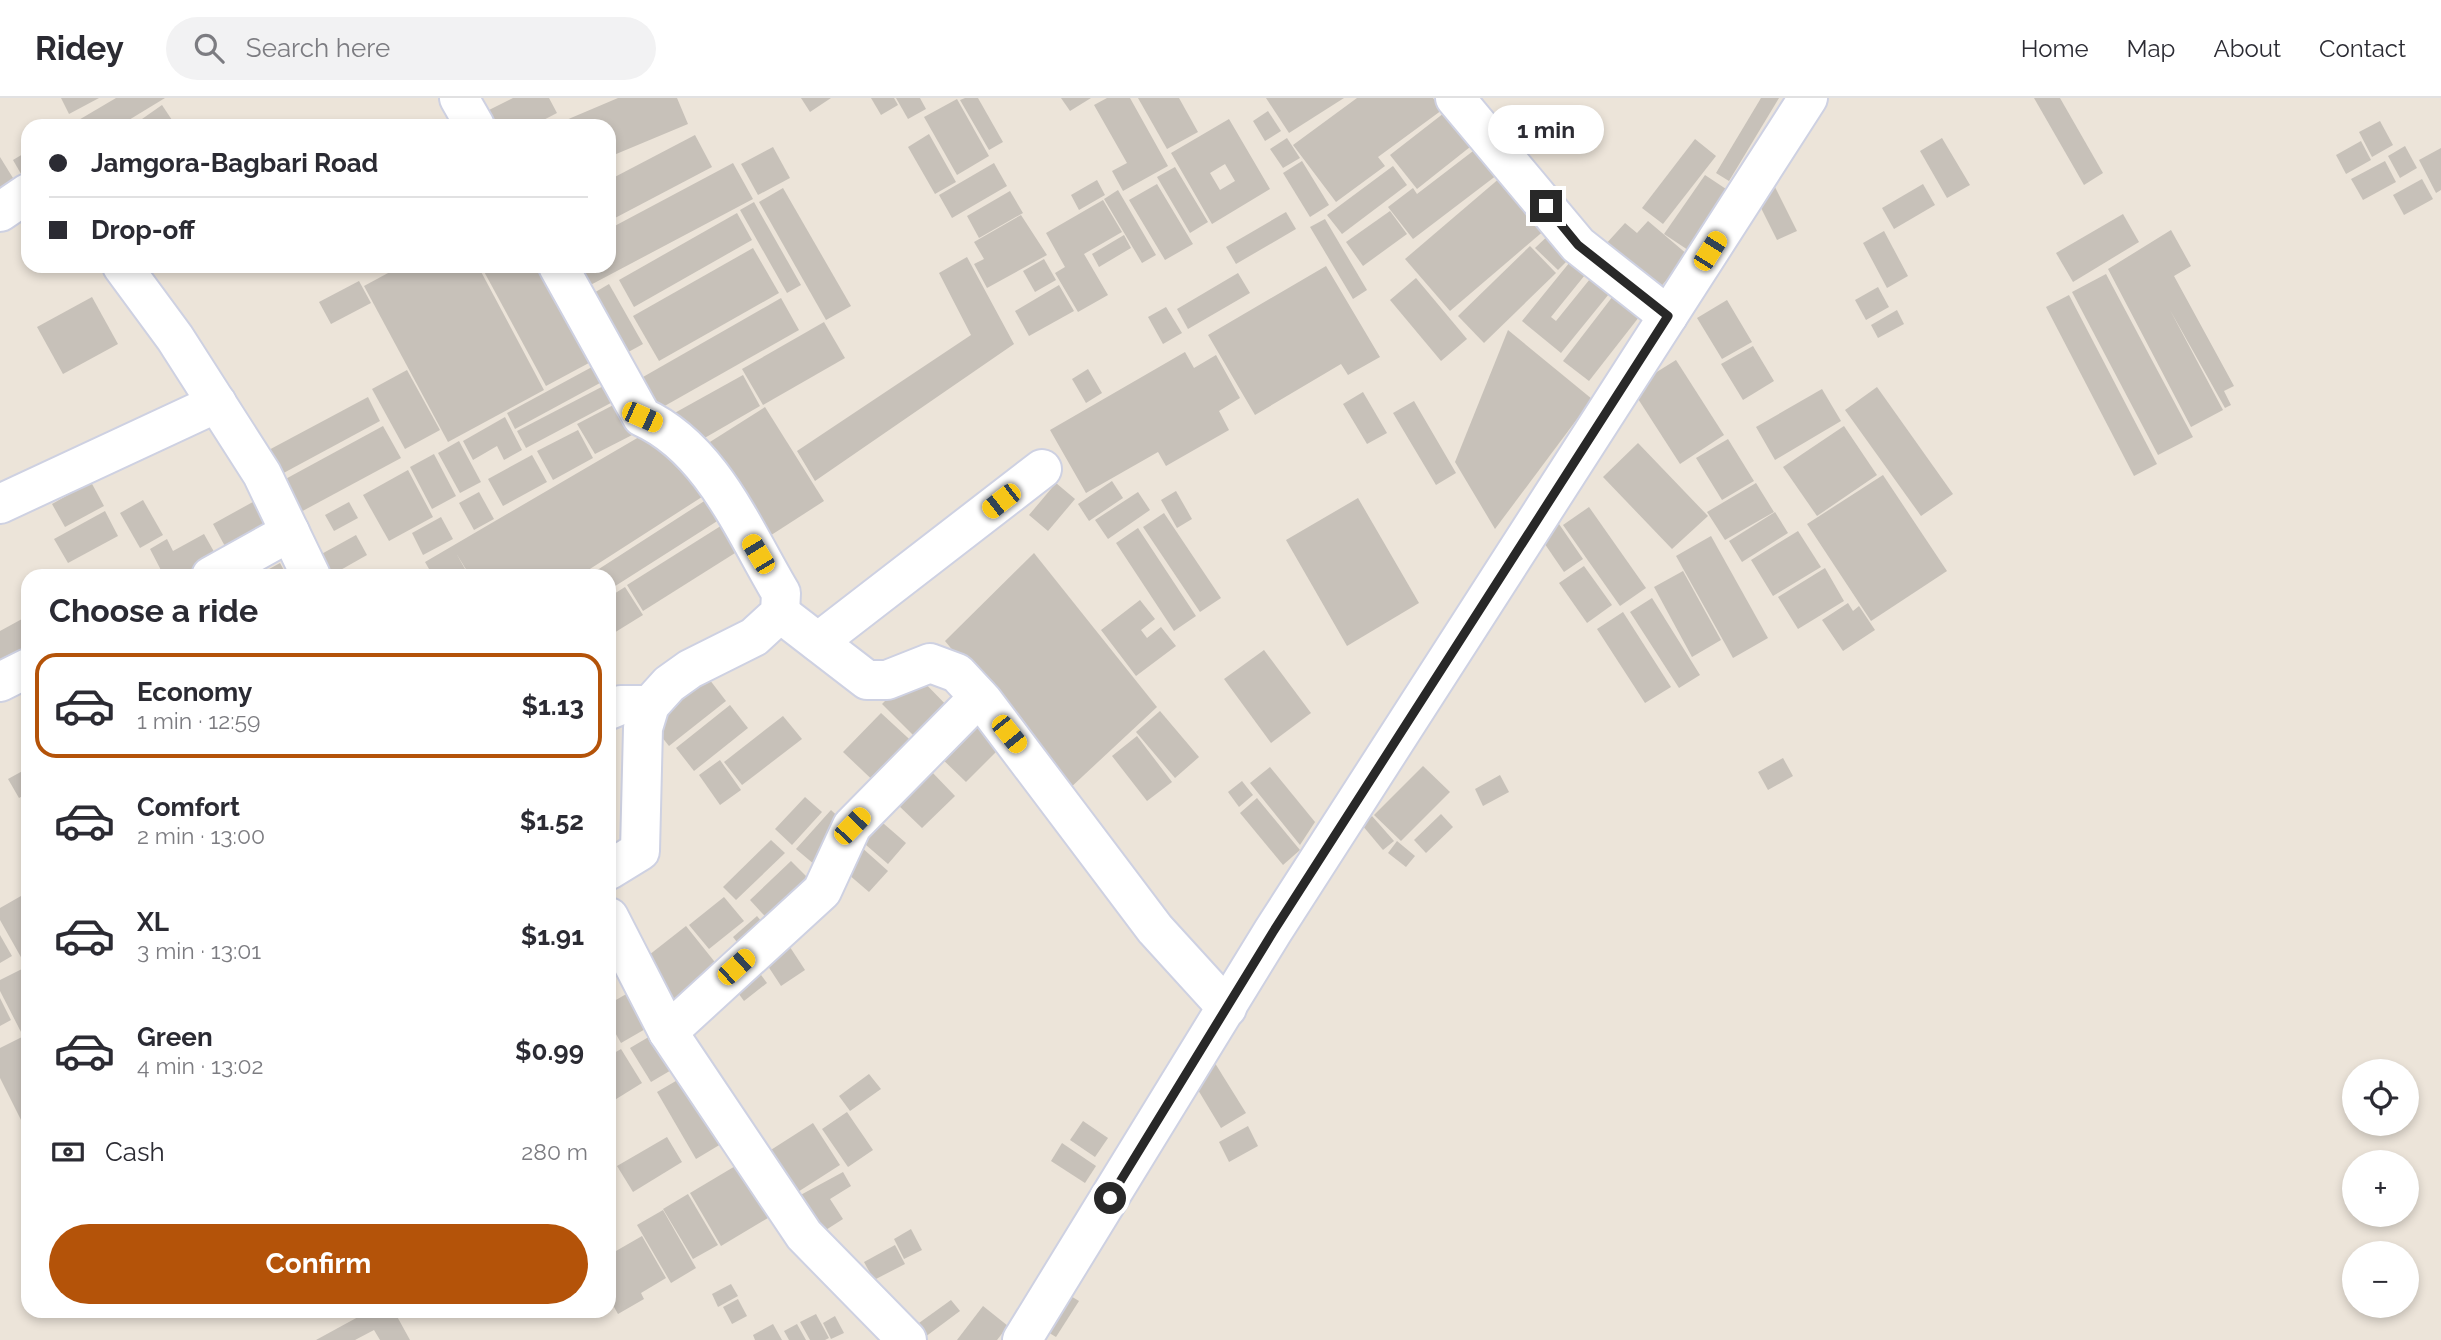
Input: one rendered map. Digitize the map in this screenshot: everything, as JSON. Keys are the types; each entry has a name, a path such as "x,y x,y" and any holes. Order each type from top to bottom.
{"street":[{"path":"459,98 471,119"},
{"path":"1455,98 1578,245 1668,316"},
{"path":"1022,1340 1227,1008 1808,98"},
{"path":"0,212 21,198"},
{"path":"127,273 175,338 262,474 308,569"},
{"path":"562,273 642,417 663,426 709,471 781,593 780,613 754,637 690,669 668,684 650,705 643,728 640,851 616,866"},
{"path":"0,504 217,403"},
{"path":"818,642 1042,469"},
{"path":"224,569 290,533"},
{"path":"780,613 867,680 887,680 930,663 957,673 979,697 1155,929 1227,1008"},
{"path":"0,682 21,672"},
{"path":"668,1032 822,891 852,826 979,697"},
{"path":"616,707 650,705"},
{"path":"616,931 668,1032 804,1235 907,1340"}],"building":[{"path":"61,98 99,98 69,114"},
{"path":"116,98 165,98 130,119 80,119"},
{"path":"513,98 549,98 557,113 545,119 484,119 481,114"},
{"path":"618,98 677,98 688,124 616,154 616,119 568,119"},
{"path":"801,98 831,98 810,112"},
{"path":"871,98 894,98 898,105 881,115"},
{"path":"896,98 920,98 926,109 908,119"},
{"path":"978,98 1003,142 989,150 960,100"},
{"path":"1061,98 1091,98 1070,111"},
{"path":"1107,98 1130,98 1168,166 1123,191 1112,171 1127,163 1094,105"},
{"path":"1138,98 1179,98 1198,132 1167,149"},
{"path":"1266,98 1344,98 1289,133"},
{"path":"1357,98 1433,98 1442,110 1378,157 1385,166 1336,202 1293,145"},
{"path":"1761,98 1779,98 1729,181 1716,173"},
{"path":"2034,98 2060,98 2103,173 2084,185"},
{"path":"957,99 989,156 957,175 924,117"},
{"path":"162,105 171,119 142,119"},
{"path":"1268,111 1281,131 1265,141 1253,121"},
{"path":"1444,113 1470,147 1417,189 1390,155"},
{"path":"1229,119 1270,189 1212,224 1171,153","holes":["1225,164 1235,181 1220,190 1210,173"]},
{"path":"2380,121 2393,145 2372,157 2359,132"},
{"path":"929,134 956,182 935,194 908,147"},
{"path":"695,135 712,167 616,217 616,176"},
{"path":"1287,138 1300,158 1283,168 1270,149"},
{"path":"1942,138 1970,185 1947,198 1920,151"},
{"path":"1695,139 1716,156 1663,224 1642,208"},
{"path":"2361,141 2371,160 2346,174 2336,155"},
{"path":"2405,146 2417,168 2400,178 2388,156"},
{"path":"773,147 790,178 758,195 741,164"},
{"path":"1477,148 1497,175 1413,239 1388,207 1413,188 1417,194"},
{"path":"2441,148 2441,190 2436,193 2419,160"},
{"path":"21,155 21,174 13,160"},
{"path":"0,157 21,191 0,204"},
{"path":"1302,161 1329,205 1310,217 1283,173"},
{"path":"2385,161 2396,182 2363,200 2351,179"},
{"path":"733,163 753,199 616,271 616,225"},
{"path":"994,163 1007,186 952,218 939,195"},
{"path":"1393,166 1407,185 1342,234 1327,215"},
{"path":"1175,167 1208,222 1190,233 1157,177"},
{"path":"1705,175 1729,191 1688,250 1664,234"},
{"path":"1501,177 1546,229 1450,311 1405,259"},
{"path":"2422,179 2433,199 2404,215 2393,195"},
{"path":"1097,180 1105,195 1079,210 1071,195"},
{"path":"1772,181 1797,231 1777,240 1752,190"},
{"path":"1157,184 1193,244 1165,260 1129,200"},
{"path":"1923,184 1935,205 1894,229 1882,208"},
{"path":"783,188 851,306 826,320 759,202"},
{"path":"1118,190 1156,255 1142,263 1104,199"},
{"path":"1010,191 1023,213 979,238 967,216"},
{"path":"1103,200 1122,232 1084,254 1108,295 1078,312 1055,273 1065,267 1046,233"},
{"path":"754,202 801,285 787,293 740,210"},
{"path":"1390,211 1407,234 1363,266 1346,242"},
{"path":"1286,212 1296,229 1236,264 1226,247"},
{"path":"737,213 752,240 634,307 619,280"},
{"path":"2123,214 2139,242 2073,282 2056,253"},
{"path":"1021,215 1047,255 987,288 974,264 984,259 974,242"},
{"path":"1325,219 1367,290 1353,299 1310,227"},
{"path":"1648,221 1688,255 1658,290 1605,245 1625,223 1637,233"},
{"path":"1555,229 1577,251 1558,270 1535,248"},
{"path":"2171,230 2191,266 2174,276 2234,386 2224,391 2231,405 2225,408 2170,310 2223,410 2191,427 2108,269"},
{"path":"1884,231 1908,276 1887,288 1863,243"},
{"path":"1124,235 1131,248 1099,267 1092,254"},
{"path":"1530,246 1556,273 1484,343 1458,316"},
{"path":"753,248 779,293 659,361 633,316"},
{"path":"967,257 1014,344 815,481 797,451 971,335 939,273"},
{"path":"1574,257 1589,270 1551,317 1556,321 1594,274 1613,289 1561,353 1522,321"},
{"path":"1044,259 1056,280 1035,292 1023,271"},
{"path":"1326,266 1380,357 1348,375 1341,364 1255,415 1208,335"},
{"path":"388,273 482,273 544,390 448,442 364,286"},
{"path":"485,273 555,273 600,357 546,386"},
{"path":"572,273 613,273 581,290"},
{"path":"1238,273 1250,293 1188,329 1177,309"},
{"path":"2106,274 2193,437 2158,455 2072,292"},
{"path":"1416,278 1467,339 1441,361 1390,300"},
{"path":"359,281 371,303 331,324 319,302"},
{"path":"609,284 643,344 621,356 587,297"},
{"path":"1059,285 1074,311 1029,336 1015,311"},
{"path":"1878,287 1889,307 1866,320 1855,300"},
{"path":"2069,295 2157,464 2134,476 2046,307"},
{"path":"1613,296 1639,317 1589,381 1563,361"},
{"path":"92,297 118,344 63,374 37,327"},
{"path":"781,298 799,330 654,412 636,381"},
{"path":"1727,300 1752,342 1722,359 1697,318"},
{"path":"1166,307 1182,333 1163,344 1148,317"},
{"path":"1897,310 1904,324 1878,338 1871,325"},
{"path":"824,322 845,358 763,405 742,369"},
{"path":"1508,330 1592,399 1495,529 1455,462"},
{"path":"1753,346 1774,381 1743,400 1721,364"},
{"path":"1185,352 1194,368 1216,355 1240,398 1219,411 1229,430 1166,466 1158,452 1086,493 1050,430"},
{"path":"1676,360 1724,435 1680,464 1631,388"},
{"path":"603,361 611,377 515,429 507,413"},
{"path":"1088,369 1102,393 1086,403 1072,379"},
{"path":"407,370 440,430 405,449 372,389"},
{"path":"743,375 760,406 689,447 671,415"},
{"path":"613,381 622,397 526,448 517,431"},
{"path":"1877,387 1953,494 1921,516 1845,410"},
{"path":"1822,389 1841,421 1775,460 1756,427"},
{"path":"1363,392 1387,433 1367,444 1343,404"},
{"path":"368,397 380,421 278,476 265,452"},
{"path":"621,401 638,432 595,454 577,424"},
{"path":"1414,401 1456,473 1436,485 1393,413"},
{"path":"765,407 824,501 762,541 702,447"},
{"path":"505,417 522,450 504,460 497,446 473,460 463,441"},
{"path":"383,426 401,458 297,514 280,482"},
{"path":"1844,426 1877,475 1817,516 1783,467"},
{"path":"578,430 593,458 553,480 537,451"},
{"path":"639,437 677,447 705,495 590,569 466,569 456,553 465,569 429,569 425,562"},
{"path":"1728,439 1754,481 1722,500 1696,458"},
{"path":"459,441 481,482 460,493 438,453"},
{"path":"1638,443 1708,516 1672,549 1603,477"},
{"path":"434,454 456,496 432,509 410,467"},
{"path":"532,455 547,482 503,506 488,479"},
{"path":"408,470 433,517 389,541 363,495"},
{"path":"1883,475 1947,571 1871,621 1807,524"},
{"path":"1112,481 1123,498 1089,521 1078,504"},
{"path":"91,482 104,506 65,527 52,504"},
{"path":"1056,483 1075,499 1048,531 1029,515"},
{"path":"1756,483 1774,512 1725,540 1707,512"},
{"path":"1176,491 1192,519 1177,528 1161,500"},
{"path":"479,492 494,519 474,530 459,503"},
{"path":"1138,492 1150,510 1108,539 1095,520"},
{"path":"260,498 274,524 227,550 213,524"},
{"path":"709,498 722,518 616,586 616,569 599,569"},
{"path":"1358,498 1419,603 1347,646 1286,540"},
{"path":"143,500 163,535 140,548 120,513"},
{"path":"349,502 358,518 334,531 325,515"},
{"path":"1589,507 1646,588 1620,606 1563,525"},
{"path":"105,511 118,536 68,563 54,539"},
{"path":"1775,512 1788,533 1742,562 1729,541"},
{"path":"1164,513 1221,598 1200,612 1143,527"},
{"path":"441,517 453,539 423,555 412,533"},
{"path":"727,522 743,548 643,611 627,585"},
{"path":"1559,524 1583,559 1564,572 1540,537"},
{"path":"1138,528 1196,616 1174,631 1116,543"},
{"path":"1798,531 1821,567 1773,596 1751,560"},
{"path":"204,534 217,557 195,569 160,569 150,549 167,539 173,551"},
{"path":"356,535 367,555 342,569 318,569 307,562"},
{"path":"1711,536 1768,638 1733,658 1676,556"},
{"path":"1034,553 1157,707 1068,790 945,641"},
{"path":"280,563 283,569 269,569"},
{"path":"1584,566 1612,605 1587,623 1559,583"},
{"path":"1825,568 1844,601 1798,629 1778,597"},
{"path":"1683,571 1721,640 1692,657 1654,587"},
{"path":"625,587 643,615 616,632 616,593"},
{"path":"1652,598 1700,675 1679,688 1630,612"},
{"path":"1140,600 1155,619 1141,630 1147,638 1161,627 1176,646 1136,676 1101,630"},
{"path":"1848,603 1853,611 1859,606 1875,630 1843,651 1822,620"},
{"path":"1623,612 1671,687 1645,703 1597,629"},
{"path":"21,620 21,659 0,671 0,631"},
{"path":"1264,650 1311,713 1271,743 1224,679"},
{"path":"914,672 956,715 924,746 882,704"},
{"path":"706,675 726,701 669,746 649,721"},
{"path":"730,705 748,728 694,771 676,748"},
{"path":"1160,711 1199,757 1175,778 1136,732"},
{"path":"881,713 920,749 882,789 843,752"},
{"path":"970,715 1002,746 966,782 934,751"},
{"path":"783,716 802,739 742,785 724,762"},
{"path":"1137,736 1172,782 1147,801 1112,756"},
{"path":"1783,758 1793,776 1768,790 1758,772"},
{"path":"720,760 741,790 720,805 699,775"},
{"path":"1423,766 1450,792 1401,841 1374,815"},
{"path":"1270,767 1315,822 1300,845 1250,783"},
{"path":"930,770 955,796 922,828 897,804"},
{"path":"21,772 21,797 19,798 8,779"},
{"path":"1500,775 1509,792 1483,806 1475,789"},
{"path":"1242,781 1253,795 1239,807 1228,792"},
{"path":"805,797 822,812 792,845 775,829"},
{"path":"1257,798 1300,850 1283,865 1240,813"},
{"path":"831,810 849,827 815,865 796,849"},
{"path":"869,811 906,843 888,864 851,832"},
{"path":"1441,814 1453,827 1426,853 1414,840"},
{"path":"1372,816 1394,841 1383,850 1362,825"},
{"path":"771,840 785,853 736,900 723,887"},
{"path":"1397,841 1415,856 1406,867 1388,853"},
{"path":"860,846 888,871 869,892 841,868"},
{"path":"791,861 816,886 774,926 750,900"},
{"path":"21,896 21,957 0,920 0,908"},
{"path":"724,897 744,921 709,949 689,925"},
{"path":"757,916 770,932 745,952 733,937"},
{"path":"686,926 722,971 672,1011 635,966"},
{"path":"0,935 12,956 0,963"},
{"path":"786,941 805,970 781,986 762,957"},
{"path":"751,961 767,983 744,1001 727,978"},
{"path":"21,970 21,1032 0,991 0,980"},
{"path":"628,993 647,1028 621,1043 616,1034 616,1000"},
{"path":"0,998 11,1020 0,1026"},
{"path":"652,1035 673,1069 651,1082 630,1048"},
{"path":"21,1038 21,1120 0,1078 0,1048"},
{"path":"621,1049 642,1083 616,1099 616,1052"},
{"path":"1213,1060 1246,1113 1221,1128 1189,1075"},
{"path":"869,1074 881,1089 850,1111 839,1096"},
{"path":"681,1078 721,1144 696,1159 657,1092"},
{"path":"847,1112 873,1150 848,1167 822,1129"},
{"path":"1083,1121 1108,1138 1095,1157 1070,1140"},
{"path":"813,1123 840,1165 790,1197 763,1155"},
{"path":"1248,1126 1258,1146 1229,1162 1219,1142"},
{"path":"667,1137 682,1162 633,1192 617,1166"},
{"path":"1062,1143 1096,1166 1085,1183 1051,1161"},
{"path":"742,1162 773,1215 721,1246 690,1193"},
{"path":"843,1172 851,1186 830,1199 843,1219 818,1235 795,1198"},
{"path":"688,1194 718,1245 693,1259 663,1209"},
{"path":"663,1210 696,1268 671,1283 637,1225"},
{"path":"911,1229 922,1250 904,1259 894,1239"},
{"path":"642,1236 666,1278 641,1293 644,1299 618,1314 616,1310 616,1251"},
{"path":"895,1245 905,1264 874,1280 864,1262"},
{"path":"731,1284 738,1296 718,1307 712,1294"},
{"path":"1059,1289 1079,1301 1056,1337 1036,1325"},
{"path":"738,1299 747,1316 732,1324 723,1307"},
{"path":"951,1300 960,1311 921,1340 912,1328"},
{"path":"983,1306 1008,1326 997,1340 957,1340"},
{"path":"816,1314 829,1338 825,1340 810,1340 800,1322"},
{"path":"835,1316 844,1333 831,1339 823,1323"},
{"path":"356,1318 398,1318 410,1340 380,1340 374,1330 355,1340 316,1340"},
{"path":"773,1324 782,1340 755,1340 753,1335"},
{"path":"797,1324 806,1340 789,1340 784,1331"}],"route":[{"path":"1110,1198 1273,932 1668,316 1578,245 1546,206"}]}
